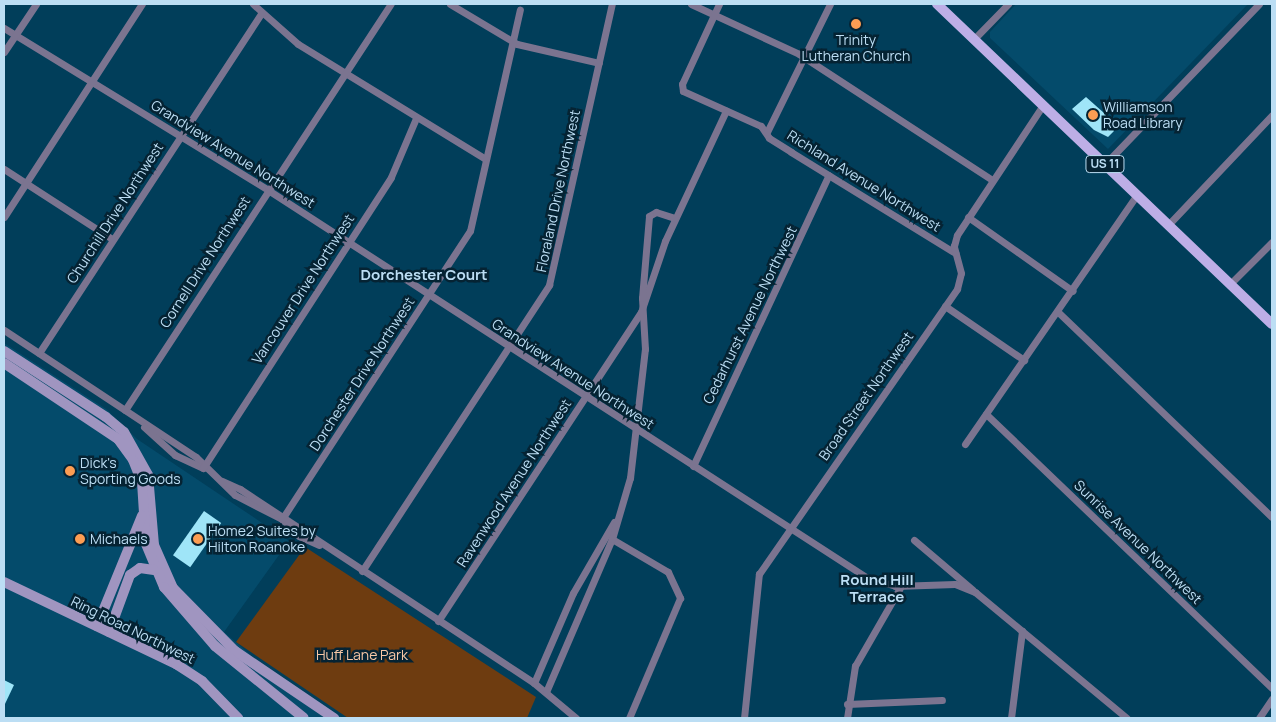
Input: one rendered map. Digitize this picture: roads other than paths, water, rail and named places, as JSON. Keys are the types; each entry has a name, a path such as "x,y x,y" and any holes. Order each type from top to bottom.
{"main road":[{"name":"US 11","path":"937,4 1272,324"},
{"path":"4,351 11,364 118,439 138,471 145,508 146,544 154,570 177,605 202,632 274,697 304,718"},
{"path":"4,377 11,364"},
{"path":"11,364 106,417 131,442 148,475 154,545 166,578 201,620 248,661 328,717"},
{"path":"96,626 145,508"},
{"path":"108,632 130,575 146,566 154,570"},
{"name":"Ring Road Northwest","path":"4,582 190,672 238,718"},
{"path":"202,632 242,662 248,661"}],"street":[{"path":"4,52 36,4"},
{"path":"4,217 142,4"},
{"path":"253,4 298,44 416,118 486,159"},
{"name":"Cornell Drive Northwest","path":"125,410 391,4"},
{"path":"450,4 512,41 599,63"},
{"name":"Floraland Drive Northwest","path":"362,571 509,347 552,277 612,4"},
{"path":"691,4 804,57 992,180"},
{"path":"714,15 719,4"},
{"path":"766,132 830,4"},
{"path":"974,39 1008,4"},
{"path":"1105,164 1258,4"},
{"name":"Dorchester Drive Northwest","path":"282,519 470,231 520,10"},
{"name":"Churchill Drive Northwest","path":"39,353 262,12"},
{"name":"Richland Avenue Northwest","path":"714,15 682,88 766,132 829,175 955,253"},
{"name":"Grandview Avenue Northwest","path":"4,28 268,190 866,578 900,586 947,583 975,592 1127,718"},
{"name":"Broad Street Northwest","path":"744,718 756,583 789,528 945,306 961,278 955,253 955,240 992,180 1043,105"},
{"path":"642,308 675,218 726,111"},
{"path":"1168,225 1272,115"},
{"name":"Vancouver Drive Northwest","path":"203,468 391,177 416,118"},
{"path":"4,169 112,240"},
{"name":"Cedarhurst Avenue Northwest","path":"693,466 829,175"},
{"path":"965,444 1073,291 1137,195"},
{"path":"534,683 573,593 614,522 627,489 636,430 644,349 642,308 649,216 656,212 675,218"},
{"path":"968,217 1073,291"},
{"path":"1230,284 1272,242"},
{"path":"945,306 1024,360"},
{"name":"Ravenwood Avenue Northwest","path":"438,621 642,308"},
{"path":"1058,312 1272,517"},
{"path":"4,330 196,457 203,468 222,481 240,489 282,519 534,683 576,718"},
{"name":"Sunrise Avenue Northwest","path":"986,414 1272,688"},
{"path":"546,692 612,539 614,522"},
{"path":"612,539 668,572 680,598 629,718"},
{"path":"914,540 975,592"},
{"path":"847,718 847,704 855,666 900,586"},
{"path":"1011,718 1022,630"},
{"path":"1259,718 1272,699"},
{"path":"847,704 942,700"}],"place":[{"name":"Trinity Lutheran Church","path":"856,24"},
{"name":"Williamson Road Library","path":"1093,115"},
{"name":"Dick's Sporting Goods","path":"70,471"},
{"name":"Michaels","path":"80,539"},
{"name":"Home2 Suites by Hilton Roanoke","path":"198,539"}],"district":[{"name":"Dorchester Court","path":"424,275"},
{"name":"Round Hill Terrace","path":"877,588"}],"park label":[{"name":"Huff Lane Park","path":"362,655"}]}
